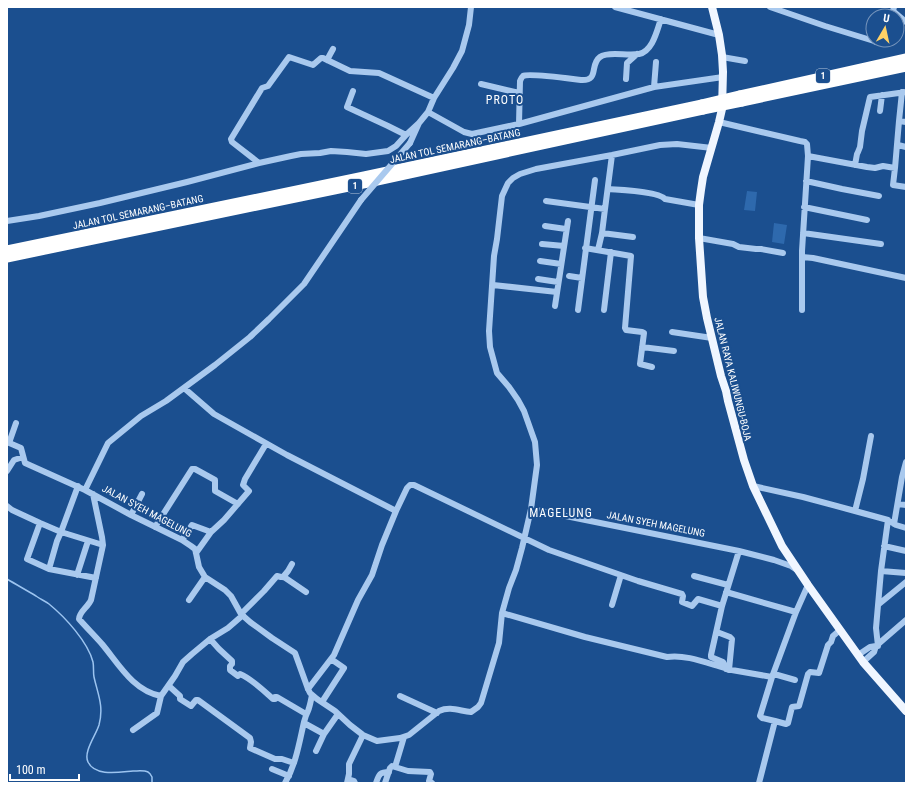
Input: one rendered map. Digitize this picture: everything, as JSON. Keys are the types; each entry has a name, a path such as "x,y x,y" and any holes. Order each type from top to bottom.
{"highway":[{"name":"JALAN TOL SEMARANG–BATANG","path":"741,99 906,58"},
{"name":"JALAN TOL SEMARANG–BATANG","path":"7,250 741,99 906,67"},
{"name":"JALAN TOL SEMARANG–BATANG","path":"7,258 368,183 702,107"}],"main road":[{"name":"JALAN RAYA KALIWUNGU-BOJA","path":"712,7 719,35 722,57 722,109 703,177 699,205 699,238 703,298 721,376 741,449 753,486 782,546 860,658 906,711"}],"street":[{"path":"7,221 100,203 259,163 297,155 331,151 366,154 388,151 396,146 428,112 434,98 462,51 469,25 471,7"},
{"path":"615,7 719,35"},
{"path":"636,7 641,14"},
{"path":"770,7 789,10 825,26 865,39"},
{"path":"626,79 627,64 651,45 661,19"},
{"path":"327,60 333,49"},
{"path":"519,124 519,93 520,82 523,76 527,75 586,80 590,79 593,75 595,65 601,56 609,54 638,54"},
{"path":"259,163 233,144 231,140 232,136 262,88 268,86 289,57 313,65 322,58 352,71 379,73 434,98"},
{"path":"722,57 745,61"},
{"path":"654,87 656,62"},
{"path":"428,112 464,132 472,134 519,124 654,87 723,77"},
{"path":"481,84 519,93"},
{"path":"353,91 347,107 406,135"},
{"path":"855,165 856,154 860,148 862,131 871,96 904,92 899,121 898,145 893,185 906,187"},
{"path":"880,111 882,95"},
{"path":"899,121 906,122"},
{"path":"719,122 803,142 808,146 802,251 802,310"},
{"path":"86,490 107,453 110,442 131,423 184,388 215,365 259,329 304,284 361,200 410,143 419,123"},
{"path":"188,600 205,577 223,588 229,593 242,615 272,638 295,653 308,689 312,695 334,709 357,732 377,741 393,740 409,735 442,710 448,708 471,712 480,705 499,643 502,613 525,538 531,509 537,465 535,442 524,411 509,387 497,373 490,347 489,331 494,256 503,193 508,183 520,174 536,169 664,144 712,148"},
{"path":"898,145 906,147"},
{"path":"598,250 602,233 612,155"},
{"path":"808,156 855,165 895,168"},
{"path":"578,310 595,180"},
{"path":"806,181 879,196"},
{"path":"608,189 646,193 661,196 665,199 699,205"},
{"path":"546,201 605,210"},
{"path":"804,208 868,220"},
{"path":"555,306 568,221"},
{"path":"545,226 566,229"},
{"path":"602,233 633,237"},
{"path":"803,233 881,244"},
{"path":"699,238 733,244 739,247 756,249 761,248 783,253"},
{"path":"542,244 564,246"},
{"path":"585,248 631,256 625,328 626,330 644,333 640,364 652,367"},
{"path":"604,310 611,252"},
{"path":"802,257 906,278"},
{"path":"540,261 561,264"},
{"path":"569,276 582,278"},
{"path":"538,279 558,282"},
{"path":"493,284 557,292"},
{"path":"672,332 712,338"},
{"path":"642,347 674,351"},
{"path":"184,388 214,414 266,444 396,511"},
{"path":"8,442 16,423"},
{"path":"855,511 871,436"},
{"name":"JALAN SYEH MAGELUNG","path":"8,442 21,448 25,463 78,486 191,546 195,549 199,567 205,577"},
{"path":"196,553 211,532 224,520 249,491 243,485 245,479 266,444"},
{"path":"7,471 14,460 23,457"},
{"path":"894,524 906,462"},
{"path":"155,527 192,469 195,469 215,480 215,491 238,504"},
{"path":"308,689 334,654 358,600 372,575 396,511 407,488 410,485 414,485 549,550 682,594 682,602 692,606 698,599 722,606"},
{"path":"49,569 57,541 78,486"},
{"path":"753,486 803,497 888,520 894,524 906,528"},
{"path":"93,494 103,545 91,600 88,607 80,613 79,619 102,644 132,681 147,691 161,696"},
{"path":"131,515 142,494"},
{"path":"898,504 906,505"},
{"path":"7,506 12,510 61,532 103,545"},
{"name":"JALAN SYEH MAGELUNG","path":"531,509 739,551 774,560 798,570"},
{"path":"877,646 876,628 881,571 888,520"},
{"path":"40,523 27,560 49,569 96,578"},
{"path":"182,540 192,525 211,532"},
{"path":"77,575 88,540"},
{"path":"884,546 906,551"},
{"path":"727,669 723,662 711,656 722,606 739,551"},
{"path":"283,577 292,564"},
{"path":"881,571 906,573"},
{"path":"133,730 157,713 161,696 184,662 196,650 228,628 242,615 276,576 278,575 283,577 306,592"},
{"path":"612,606 621,575"},
{"path":"694,576 728,585"},
{"path":"879,604 906,582"},
{"path":"808,585 796,612 773,676 760,716 762,718 775,722 788,723 792,707 799,706 808,674 810,672 819,672 828,645 840,630"},
{"path":"726,592 796,612"},
{"path":"502,613 585,637 667,657 674,656 687,658 727,669 795,680"},
{"path":"860,658 874,652 877,646 906,620"},
{"path":"717,632 732,639 727,669"},
{"path":"210,639 232,661 230,670 233,673 238,676 240,674 273,699 277,696 306,714"},
{"path":"322,702 344,668 331,659"},
{"path":"168,686 180,696 180,699 189,705 191,706 196,700 198,700 250,738 250,748 275,759 282,759 294,764"},
{"path":"285,783 294,764 312,695"},
{"path":"400,696 437,713"},
{"path":"316,751 324,734 338,714"},
{"path":"759,783 775,722"},
{"path":"304,723 324,734"},
{"path":"355,783 354,781 347,781 349,764 363,735"},
{"path":"385,783 391,767 395,766 404,737"},
{"path":"395,766 408,771 430,772 431,774 429,781 432,783"},
{"path":"272,769 289,776"},
{"path":"376,783 380,774 383,772 389,772"}],"shaded area":[{"path":"747,191 757,192 755,211 744,210"},
{"path":"774,223 787,225 784,244 772,242"}],"waterway":[{"path":"7,579 55,609 75,630 90,654 93,662 94,677 101,712 99,725 87,753 88,762 91,767 102,772 115,773 146,771 152,777 152,783"}],"district":[{"name":"PROTO","path":"505,100"},
{"name":"MAGELUNG","path":"561,513"}]}
